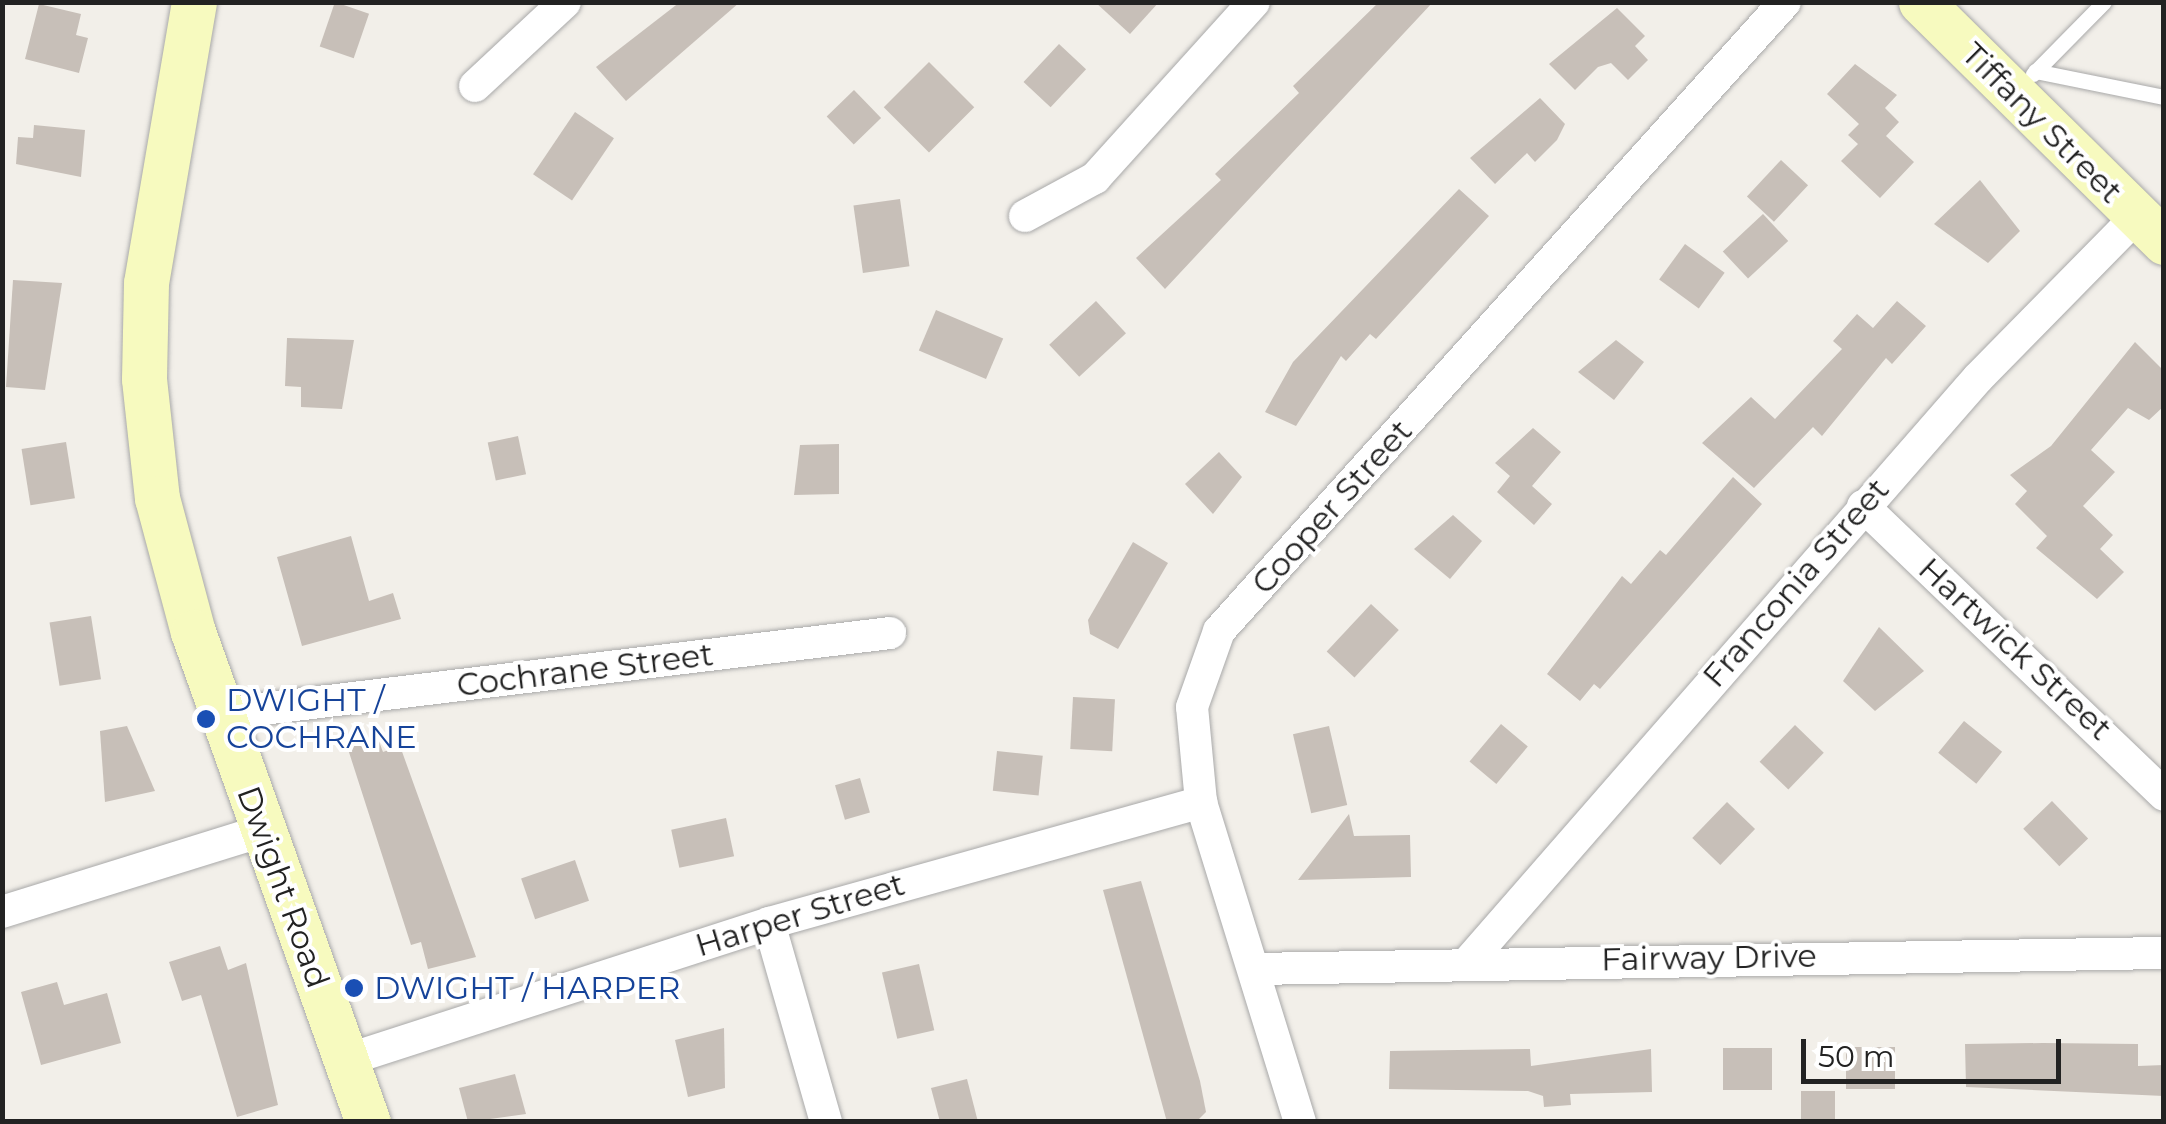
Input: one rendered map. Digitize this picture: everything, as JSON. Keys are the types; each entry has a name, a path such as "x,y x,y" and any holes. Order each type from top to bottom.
{"main road":[{"name":"Dwight Road","path":"194,2 153,218 144,378 163,529 221,714 368,1122"},
{"name":"Tiffany Street","path":"1921,2 2024,82 2150,230"}],"street":[{"path":"476,86 565,2"},
{"path":"1025,216 1096,178 1254,2"},
{"name":"Cooper Street","path":"1300,1122 1201,802 1192,707 1219,630 1785,2"},
{"name":"Franconia Street","path":"1469,961 1863,506 2150,230"},
{"name":"Hartwick Street","path":"1863,506 2164,796"},
{"name":"Cochrane Street","path":"221,714 890,633"},
{"name":"Harper Street","path":"346,1060 769,924 1201,802"},
{"path":"2,912 262,831"},
{"path":"769,924 826,1122"},
{"name":"Fairway Drive","path":"1254,968 1469,961 2164,953"}],"lane":[{"path":"2024,82 2104,2"},
{"path":"2024,82 2164,97"}],"building":[{"path":"335,2 369,14 354,58 320,46"},
{"path":"680,2 740,2 626,101 596,67"},
{"path":"1095,2 1159,2 1130,34"},
{"path":"1379,2 1433,2 1165,289 1136,258 1221,180 1215,174 1299,93 1293,86"},
{"path":"39,4 81,14 76,35 88,38 79,73 25,59"},
{"path":"1617,8 1645,36 1635,46 1648,60 1628,80 1611,63 1598,67 1575,90 1549,64"},
{"path":"1059,44 1086,69 1051,107 1024,82"},
{"path":"929,62 974,107 929,153 884,107"},
{"path":"1855,64 1897,95 1885,108 1899,122 1886,136 1914,162 1880,198 1841,161 1858,144 1848,135 1859,124 1827,94"},
{"path":"854,90 881,118 854,144 827,116"},
{"path":"1540,98 1565,124 1557,140 1535,162 1527,153 1495,184 1470,158"},
{"path":"575,112 614,138 572,200 533,174"},
{"path":"34,125 85,130 81,177 16,164 18,137 33,138"},
{"path":"1781,160 1808,185 1774,222 1747,197"},
{"path":"1980,180 2020,231 1988,263 1934,224"},
{"path":"1459,189 1489,216 1376,339 1370,334 1346,361 1341,356 1296,426 1265,412 1293,362"},
{"path":"900,199 909,266 863,273 853,206"},
{"path":"1763,214 1788,241 1748,279 1723,252"},
{"path":"1685,244 1725,273 1699,308 1659,280"},
{"path":"13,280 62,283 45,390 6,387"},
{"path":"1096,301 1126,333 1079,377 1049,345"},
{"path":"1897,301 1926,326 1892,364 1886,358 1822,436 1813,427 1754,488 1702,443 1751,397 1775,419 1842,349 1833,341 1857,314 1873,328"},
{"path":"936,310 1003,339 986,379 919,351"},
{"path":"287,338 354,340 342,409 301,407 301,387 285,386"},
{"path":"1616,340 1644,362 1614,400 1578,372"},
{"path":"2135,342 2164,371 2164,406 2149,420 2128,408 2091,450 2115,472 2083,506 2113,535 2100,549 2124,572 2097,599 2036,548 2047,536 2015,504 2027,491 2010,475 2051,446"},
{"path":"1533,428 1561,452 1532,486 1552,504 1534,525 1497,492 1510,476 1495,463"},
{"path":"518,436 526,474 496,481 488,442"},
{"path":"66,442 75,498 30,505 22,449"},
{"path":"839,444 839,494 794,495 800,445"},
{"path":"1219,452 1242,477 1213,514 1185,484"},
{"path":"1733,477 1762,504 1600,689 1594,684 1580,701 1547,674 1622,576 1631,584 1660,550 1666,555"},
{"path":"1453,515 1482,541 1450,579 1414,549"},
{"path":"351,536 369,601 393,593 401,619 302,646 277,557"},
{"path":"1133,542 1168,563 1118,649 1090,634 1088,620"},
{"path":"1371,604 1399,630 1354,677 1327,652"},
{"path":"91,616 101,679 60,686 50,623"},
{"path":"1879,627 1924,671 1875,711 1843,681"},
{"path":"1073,697 1115,699 1112,751 1070,749"},
{"path":"1964,721 2002,752 1976,784 1938,753"},
{"path":"1501,724 1528,746 1496,784 1470,762"},
{"path":"1795,725 1824,753 1788,789 1760,762"},
{"path":"127,726 155,791 105,802 100,731"},
{"path":"1329,726 1347,805 1311,813 1293,734"},
{"path":"377,736 383,752 400,746 476,957 428,969 421,942 411,945 347,746"},
{"path":"997,751 1043,756 1039,796 993,791"},
{"path":"860,778 870,813 845,820 835,785"},
{"path":"2052,801 2088,838 2059,866 2023,829"},
{"path":"1727,802 1755,829 1720,865 1692,838"},
{"path":"1349,814 1354,836 1410,835 1411,877 1298,880"},
{"path":"726,818 734,856 679,868 671,830"},
{"path":"575,860 589,901 535,919 521,879"},
{"path":"1141,881 1200,1081 1206,1112 1196,1122 1167,1122 1103,890"},
{"path":"220,946 228,970 246,963 278,1105 237,1117 201,995 182,1001 169,962"},
{"path":"919,964 934,1030 897,1039 882,973"},
{"path":"57,982 64,1005 107,993 121,1043 41,1065 21,992"},
{"path":"724,1028 725,1088 688,1097 675,1040"},
{"path":"1965,1044 2138,1044 2138,1066 2164,1065 2164,1096 1966,1087"},
{"path":"1846,1047 1895,1047 1895,1089 1846,1089"},
{"path":"1723,1048 1772,1048 1772,1090 1723,1090"},
{"path":"1530,1049 1531,1066 1651,1049 1652,1092 1570,1094 1571,1105 1544,1107 1543,1096 1528,1091 1389,1089 1390,1051"},
{"path":"515,1074 526,1114 468,1122 459,1088"},
{"path":"967,1079 978,1122 940,1122 931,1088"},
{"path":"1801,1091 1835,1091 1835,1122 1801,1122"}],"place":[{"name":"DWIGHT / COCHRANE","path":"206,719"},
{"name":"DWIGHT / HARPER","path":"354,988"}]}
